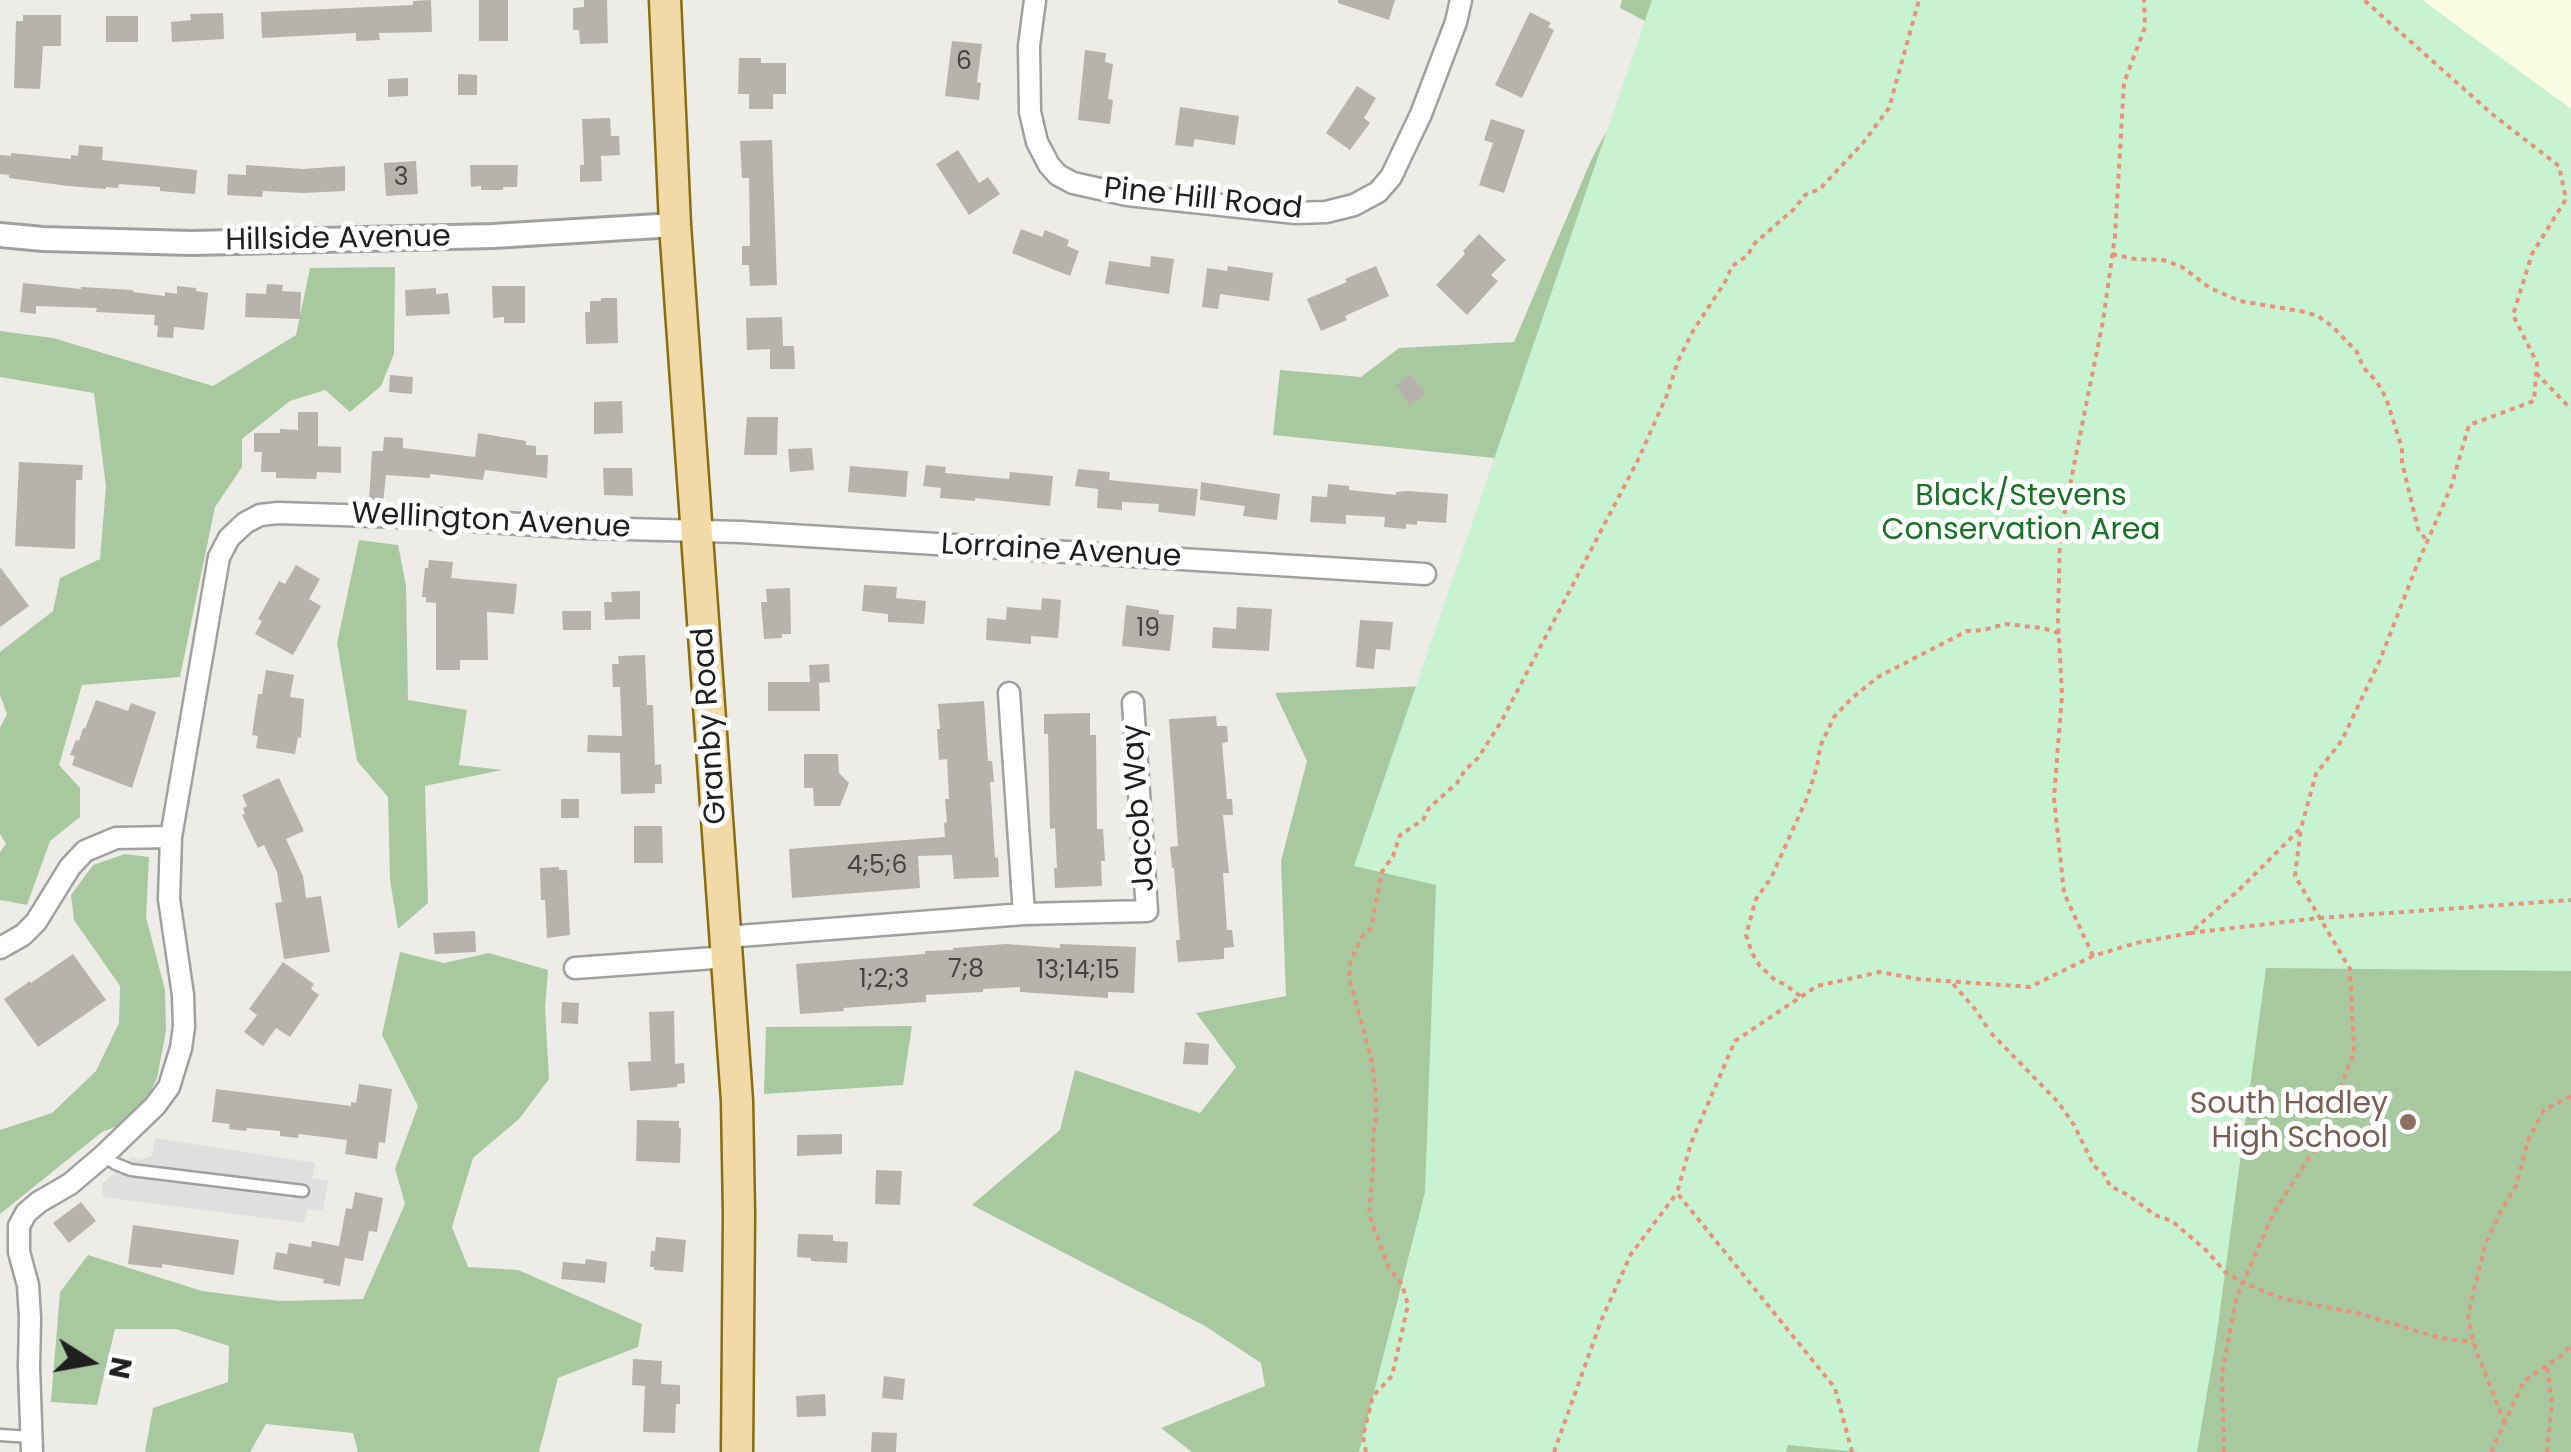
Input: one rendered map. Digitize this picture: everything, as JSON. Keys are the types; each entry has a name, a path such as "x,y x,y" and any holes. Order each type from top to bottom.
{"main road":[{"name":"Granby Road","path":"665,0 675,225 727,947 739,1170 737,1452"}],"street":[{"name":"Pine Hill Road","path":"1036,0 1029,46 1030,112 1036,142 1058,175 1073,183 1127,196 1296,213 1326,212 1354,205 1378,192 1391,177 1421,114 1461,0"},
{"name":"Hillside Avenue","path":"0,235 192,244 493,236 675,225"},
{"name":"Wellington Avenue","path":"171,838 218,557 229,538 260,514 697,531"},
{"name":"Lorraine Avenue","path":"697,531 1425,574"},
{"path":"1010,693 1024,914"},
{"name":"Jacob Way","path":"575,968 1024,914 1146,911 1133,703"},
{"path":"0,948 36,922 70,867 85,851 116,838 171,838 169,898 183,995 181,1048 168,1088 156,1106 103,1156 26,1213 9,1238 19,1252 28,1284 32,1444"}],"lane":[{"path":"103,1156 132,1170 303,1191"},
{"path":"0,1435 32,1444"}],"path":[{"path":"1366,1452 1363,1436 1373,1396 1392,1376 1408,1304 1402,1284 1389,1268 1369,1214 1375,1083 1349,978 1351,959 1371,928 1382,872 1400,835 1423,820 1457,783 1501,722 1638,460 1678,360 1732,266 1747,256 1755,243 1805,195 1830,178 1889,108 1919,0"},
{"path":"2093,956 2064,893 2054,798 2062,696 2058,633 2060,535 2103,321 2112,254 2124,84 2144,27 2144,0"},
{"path":"2224,1452 2222,1373 2237,1296 2274,1212 2316,1147 2354,1053 2350,968 2295,876 2301,828 2316,774 2342,740 2380,660 2451,487 2469,424 2534,400 2537,363 2513,315 2532,254 2566,199 2559,166 2492,114 2364,0"},
{"path":"2112,254 2163,260 2240,301 2318,316 2333,327 2358,352 2363,367 2386,398 2402,448 2418,530 2428,541"},
{"path":"2536,373 2571,409"},
{"path":"1802,997 1760,966 1746,935 1756,899 1771,878 1807,798 1818,767 1820,747 1834,717 1878,677 1967,631 2005,624 2058,633"},
{"path":"2190,932 2301,828"},
{"path":"1554,1452 1600,1321 1630,1254 1677,1192 1691,1143 1735,1041 1817,986 1880,972 1918,979 2030,987 2093,956 2190,932 2319,918 2571,900"},
{"path":"1951,982 1980,1014 1986,1027"},
{"path":"1992,1032 2058,1102 2074,1124 2094,1166 2110,1186 2155,1215 2172,1221 2226,1272 2284,1299 2358,1313 2440,1338 2474,1342"},
{"path":"2504,1423 2468,1320 2486,1242 2516,1186 2528,1138 2544,1110 2571,1096"},
{"path":"1677,1192 1835,1388 1852,1452"},
{"path":"2491,1452 2524,1381 2571,1345"},
{"path":"2546,1452 2552,1403 2547,1365"}],"shaded area":[{"path":"2422,0 2571,0 2571,109"},
{"path":"155,1138 315,1163 312,1179 328,1180 323,1211 307,1209 304,1223 103,1197 102,1184 132,1157 140,1160 152,1156"}],"green space":[{"name":"Black/Stevens Conservation Area","path":"1622,0 2407,0 2571,119 2571,1452 1192,1452 1161,1428 1265,1386 1261,1363 1205,1326 972,1205 1060,1130 1075,1070 1200,1113 1236,1067 1196,1013 1286,996 1281,861 1307,761 1275,693 1426,686 1504,459 1273,435 1280,370 1361,377 1399,348 1514,342 1592,158 1628,93 1668,33 1620,8"},
{"name":"Black/Stevens Conservation Area","path":"1652,0 2422,0 2571,109 2571,971 2266,968 2216,1340 2197,1452 1859,1452 1788,1445 1786,1452 1359,1452 1425,1192 1436,885 1354,866"},
{"path":"395,267 394,354 381,386 350,412 325,390 290,401 242,439 242,467 215,507 180,677 82,685 59,765 80,788 80,817 50,841 27,905 0,900 0,852 6,844 0,834 0,728 7,714 0,695 0,652 53,611 60,578 100,559 106,486 94,393 0,377 0,331 53,338 213,386 296,335 310,268"},
{"path":"359,540 398,545 406,585 408,700 467,710 459,765 502,770 425,786 428,903 398,929 390,880 388,797 357,761 337,643"},
{"path":"125,854 149,857 146,917 165,990 166,1031 157,1078 138,1118 102,1132 0,1214 0,1130 52,1113 96,1071 119,1023 120,986 74,920 71,895 93,865"},
{"path":"400,952 444,963 489,953 548,970 545,1007 549,1079 519,1119 473,1158 452,1227 468,1267 518,1270 642,1324 638,1347 558,1378 539,1452 358,1452 353,1433 266,1424 250,1452 145,1452 153,1408 228,1382 229,1346 176,1329 115,1329 97,1405 51,1402 60,1292 88,1255 202,1291 280,1301 363,1299 405,1204 395,1169 418,1106 382,1035"},
{"path":"912,1026 903,1085 764,1094 766,1027"}],"building":[{"path":"431,0 432,32 379,33 380,40 356,41 356,33 262,38 261,12 413,5 413,1"},
{"path":"479,0 508,0 508,41 479,41"},
{"path":"584,0 607,0 608,43 580,44 579,30 573,30 573,8 584,7"},
{"path":"1338,0 1395,0 1389,20"},
{"path":"1530,12 1551,23 1548,27 1554,30 1522,98 1495,85"},
{"path":"223,13 224,39 172,42 171,22 191,20 190,14"},
{"path":"23,15 61,15 61,46 43,46 40,89 14,88 16,21 23,21"},
{"path":"106,16 138,16 138,42 106,42"},
{"path":"952,41 982,44 979,100 945,96"},
{"path":"1085,50 1106,53 1105,62 1113,64 1108,99 1113,100 1110,124 1078,120"},
{"path":"739,58 786,63 786,94 773,94 773,109 749,109 749,94 738,94"},
{"path":"458,74 477,75 477,95 458,95"},
{"path":"408,78 408,96 388,97 388,79"},
{"path":"1357,86 1376,98 1364,118 1370,123 1350,150 1326,133"},
{"path":"1180,107 1239,116 1235,145 1195,139 1193,147 1175,145"},
{"path":"610,118 611,136 619,136 620,155 601,156 602,181 580,182 580,165 584,165 582,119"},
{"path":"1491,119 1525,130 1504,193 1479,185 1493,143 1484,140"},
{"path":"772,140 777,285 750,286 749,265 742,265 742,246 750,246 749,178 742,178 740,141"},
{"path":"79,145 103,147 102,160 197,170 195,194 119,184 118,188 106,189 68,186 0,174 0,155 71,159 71,155 78,156"},
{"path":"958,150 979,183 988,177 1000,194 969,215 936,164"},
{"path":"416,161 418,194 386,196 384,163"},
{"path":"246,165 303,169 345,166 345,191 263,191 262,197 227,195 228,174 246,175"},
{"path":"470,165 518,165 517,187 471,187"},
{"path":"1021,229 1042,237 1045,230 1069,240 1067,246 1079,251 1070,276 1012,253"},
{"path":"1479,234 1506,260 1491,275 1498,281 1467,315 1436,285"},
{"path":"1151,256 1174,259 1169,294 1105,284 1109,261 1150,267"},
{"path":"1228,266 1273,273 1269,301 1220,294 1218,309 1202,307 1207,268 1227,271"},
{"path":"1376,266 1389,296 1321,331 1307,299"},
{"path":"23,283 133,290 165,296 165,292 177,294 177,286 196,288 208,293 204,330 174,327 173,338 157,337 155,315 36,306 36,314 20,312"},
{"path":"267,284 283,285 282,291 301,292 300,319 245,317 246,293 266,294"},
{"path":"492,286 525,286 525,323 504,323 504,317 493,318"},
{"path":"436,288 436,294 448,293 450,314 406,316 405,290"},
{"path":"617,298 618,343 586,344 585,312 590,312 590,301"},
{"path":"782,317 783,346 794,346 795,369 770,369 770,349 747,350 746,318"},
{"path":"1411,374 1425,394 1409,405 1396,385"},
{"path":"390,375 413,377 412,394 389,392"},
{"path":"622,401 623,433 594,434 594,402"},
{"path":"298,412 318,412 318,446 341,447 341,473 317,472 316,479 276,478 276,472 261,472 262,452 254,452 254,433 298,430"},
{"path":"747,417 778,417 777,455 744,455"},
{"path":"478,433 536,446 536,455 548,455 547,478 485,470 483,480 430,474 430,478 386,475 383,503 369,502 372,451 383,451 384,437 403,438 403,448 475,457"},
{"path":"812,448 814,470 790,472 788,449"},
{"path":"19,462 83,465 82,480 76,480 75,549 15,546"},
{"path":"926,465 946,467 945,473 1009,479 1010,472 1053,476 1050,506 940,498 941,488 923,486"},
{"path":"850,466 908,471 906,497 848,492"},
{"path":"603,468 632,468 633,496 604,495"},
{"path":"1078,469 1110,472 1109,480 1198,489 1195,516 1158,512 1159,504 1122,502 1122,510 1097,508 1098,489 1075,486"},
{"path":"1201,482 1280,494 1277,520 1243,516 1245,506 1200,500"},
{"path":"1328,484 1396,495 1407,491 1448,494 1446,523 1417,521 1417,525 1406,524 1406,529 1384,527 1385,517 1346,515 1346,524 1310,522 1312,496 1327,497"},
{"path":"429,560 453,562 451,578 517,584 514,614 487,612 488,660 460,660 460,670 436,670 436,603 426,602 426,597 422,597"},
{"path":"296,565 320,579 309,599 321,606 293,655 255,634 262,621 258,619 279,581 285,584"},
{"path":"0,567 29,606 0,627"},
{"path":"864,585 897,587 896,598 926,601 924,624 888,622 888,614 862,611"},
{"path":"790,588 791,634 764,639 761,602 767,602 766,589"},
{"path":"640,591 640,619 605,620 604,602 612,602 611,592"},
{"path":"1042,598 1061,600 1058,638 1031,636 1031,644 986,640 987,618 1006,620 1007,607 1041,610"},
{"path":"1126,605 1174,615 1170,651 1122,646"},
{"path":"1237,607 1272,609 1269,651 1212,648 1213,627 1236,629"},
{"path":"562,611 591,611 591,630 563,630"},
{"path":"1360,620 1393,622 1390,650 1376,649 1374,669 1356,667"},
{"path":"645,655 647,705 653,705 655,765 661,764 662,784 655,784 655,793 621,794 620,753 587,752 588,735 622,736 620,687 613,687 612,664 619,664 618,656"},
{"path":"829,664 830,682 819,683 820,711 768,711 768,682 810,682 809,665"},
{"path":"266,670 294,675 290,697 304,699 301,738 298,737 295,754 256,748 258,736 252,735"},
{"path":"96,700 128,711 131,703 156,712 132,788 72,765 75,756 70,755"},
{"path":"984,701 988,761 992,761 994,782 990,782 999,877 954,879 952,855 918,856 920,888 792,898 789,849 945,837 945,799 949,799 947,759 939,760 938,704"},
{"path":"1090,713 1090,735 1096,735 1097,829 1103,829 1102,886 1055,888 1055,828 1050,829 1044,714"},
{"path":"1216,716 1217,726 1227,726 1228,742 1222,743 1227,799 1232,799 1233,815 1223,815 1229,873 1223,873 1227,930 1232,930 1234,947 1224,948 1224,959 1178,962 1176,940 1180,940 1170,847 1178,846 1169,719"},
{"path":"804,754 838,754 839,773 849,783 840,806 814,806 813,788 804,788"},
{"path":"279,778 304,831 286,839 303,876 306,898 321,896 330,952 284,959 275,903 282,902 277,872 264,845 258,848 242,815 247,806 242,795"},
{"path":"561,799 579,799 579,818 561,818"},
{"path":"634,826 662,826 663,863 634,863"},
{"path":"540,868 567,870 570,935 547,938"},
{"path":"475,931 476,952 435,954 433,933"},
{"path":"1006,944 1136,947 1134,993 1108,992 1108,998 1020,992 1020,987 983,989 926,995 926,1002 800,1014 796,964"},
{"path":"73,954 106,1000 38,1047 4,999"},
{"path":"283,962 314,984 311,989 319,995 290,1037 276,1028 263,1046 244,1032 257,1015 249,1009"},
{"path":"562,1002 579,1003 578,1024 561,1023"},
{"path":"674,1011 675,1064 684,1063 685,1083 630,1091 628,1062 651,1061 649,1012"},
{"path":"1185,1042 1209,1044 1208,1065 1183,1064"},
{"path":"359,1084 392,1089 385,1143 379,1142 377,1159 345,1154 347,1140 299,1134 298,1138 280,1136 280,1131 229,1129 230,1124 212,1122 216,1089 351,1106 351,1102 356,1103"},
{"path":"637,1120 679,1121 680,1163 636,1161"},
{"path":"842,1134 842,1154 797,1156 797,1135"},
{"path":"876,1170 902,1171 900,1205 875,1204"},
{"path":"355,1192 383,1198 377,1232 369,1231 363,1261 345,1258 340,1286 273,1269 276,1252 287,1254 289,1243 311,1247 312,1241 339,1246 346,1208 352,1209"},
{"path":"81,1202 96,1221 69,1243 53,1223"},
{"path":"133,1225 239,1240 234,1275 162,1264 162,1268 128,1264"},
{"path":"798,1234 833,1235 833,1241 848,1242 847,1263 797,1257"},
{"path":"656,1237 686,1240 683,1272 650,1267"},
{"path":"586,1259 607,1262 605,1283 561,1279 563,1262 585,1264"},
{"path":"633,1359 662,1361 661,1384 680,1385 675,1433 643,1432 645,1386 632,1385"},
{"path":"884,1376 905,1379 903,1400 882,1398"},
{"path":"825,1394 826,1416 797,1417 796,1396"},
{"path":"872,1432 897,1433 896,1452 871,1452"}],"place":[{"name":"South Hadley High School","path":"2408,1122"}]}
